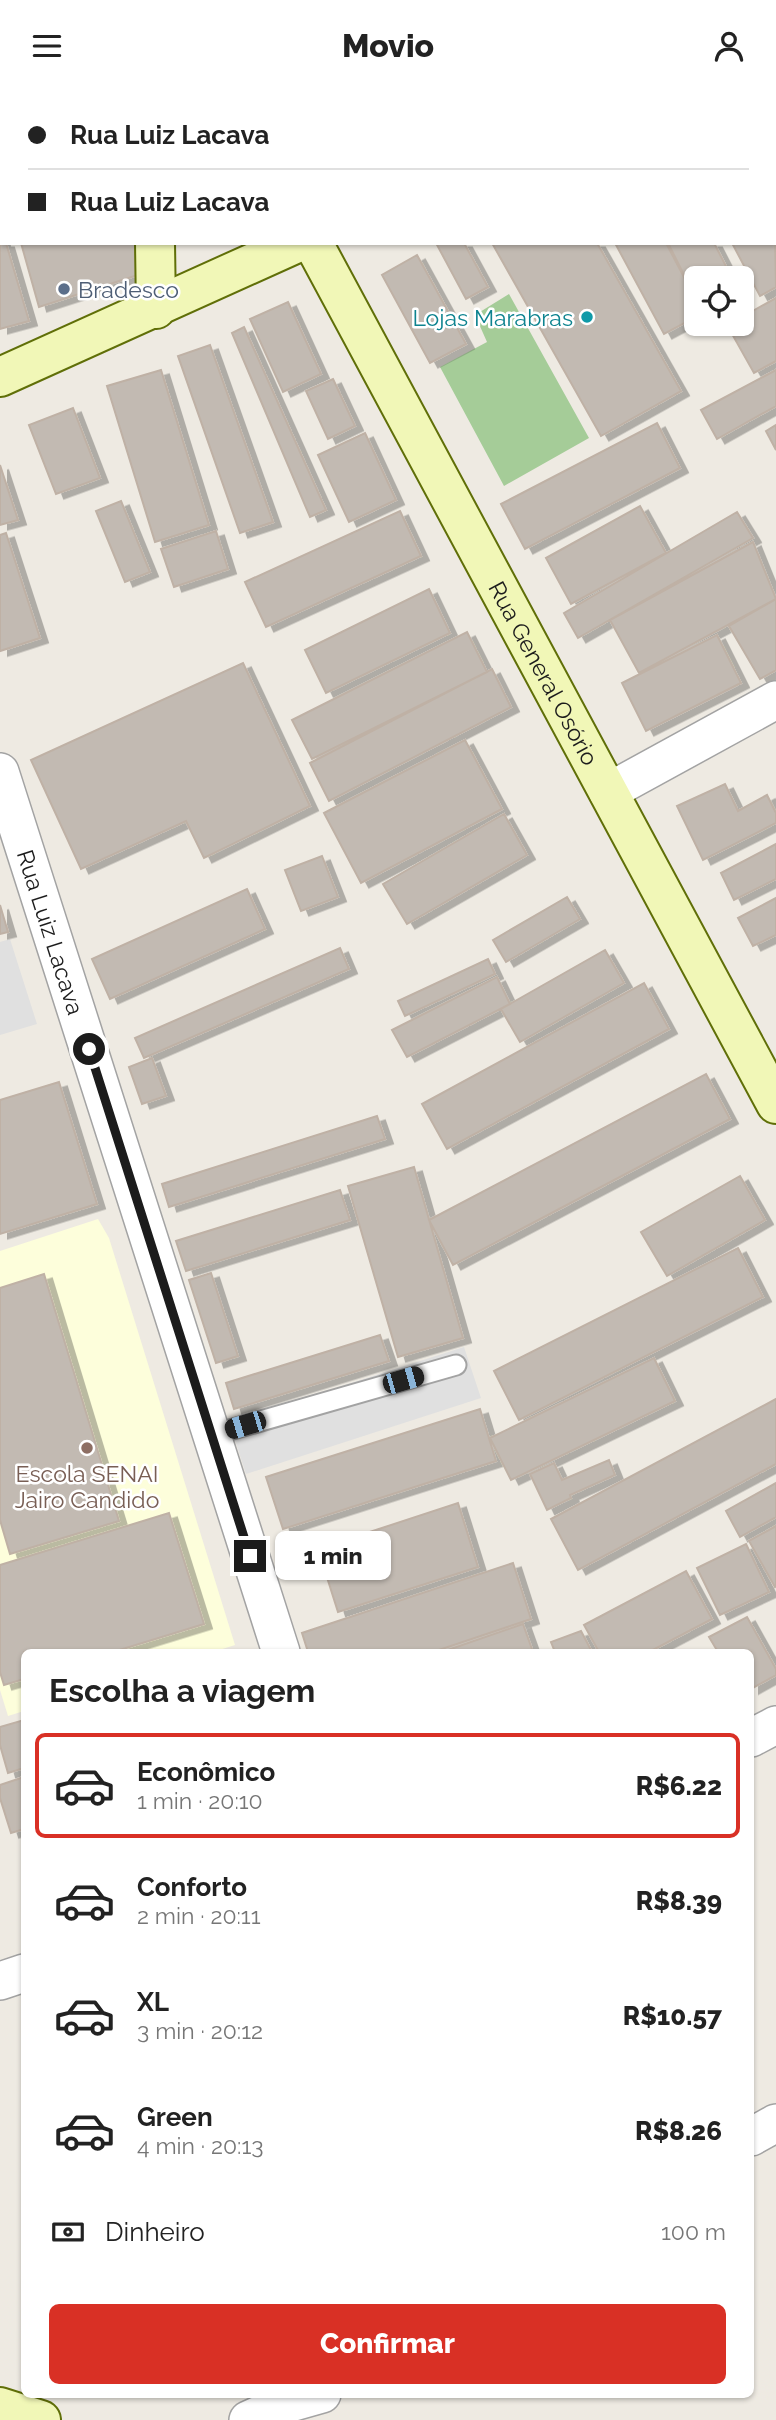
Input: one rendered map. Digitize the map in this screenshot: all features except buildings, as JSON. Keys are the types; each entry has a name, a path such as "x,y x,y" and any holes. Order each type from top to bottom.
{"main road":[{"path":"155,245 156,309"},
{"path":"0,377 294,245"},
{"name":"Rua General Osório","path":"314,245 776,1104"},
{"path":"0,2407 41,2420"}],"street":[{"path":"608,792 776,700"},
{"name":"Rua Luiz Lacava","path":"0,772 280,1649"},
{"path":"754,1736 776,1725"},
{"path":"0,1980 21,1974"},
{"path":"754,2135 776,2123"},
{"path":"248,2420 276,2407 309,2398"}],"lane":[{"path":"212,1435 456,1365"}],"shaded area":[{"path":"10,939 37,1024 0,1035 0,942"},
{"name":"Escola SENAI Jairo Candido","path":"98,1219 109,1238 235,1645 222,1649 21,1649 21,1712 8,1716 0,1690 0,1251"},
{"path":"464,1347 481,1398 246,1474 229,1422"}],"green space":[{"path":"509,294 589,438 504,486 440,367 487,342 475,315"}],"place":[{"name":"Bradesco","path":"64,289"},
{"name":"Lojas Marabras","path":"587,317"},
{"name":"Escola SENAI Jairo Candido","path":"87,1448"}],"route":[{"path":"89,1049 250,1556"}]}
